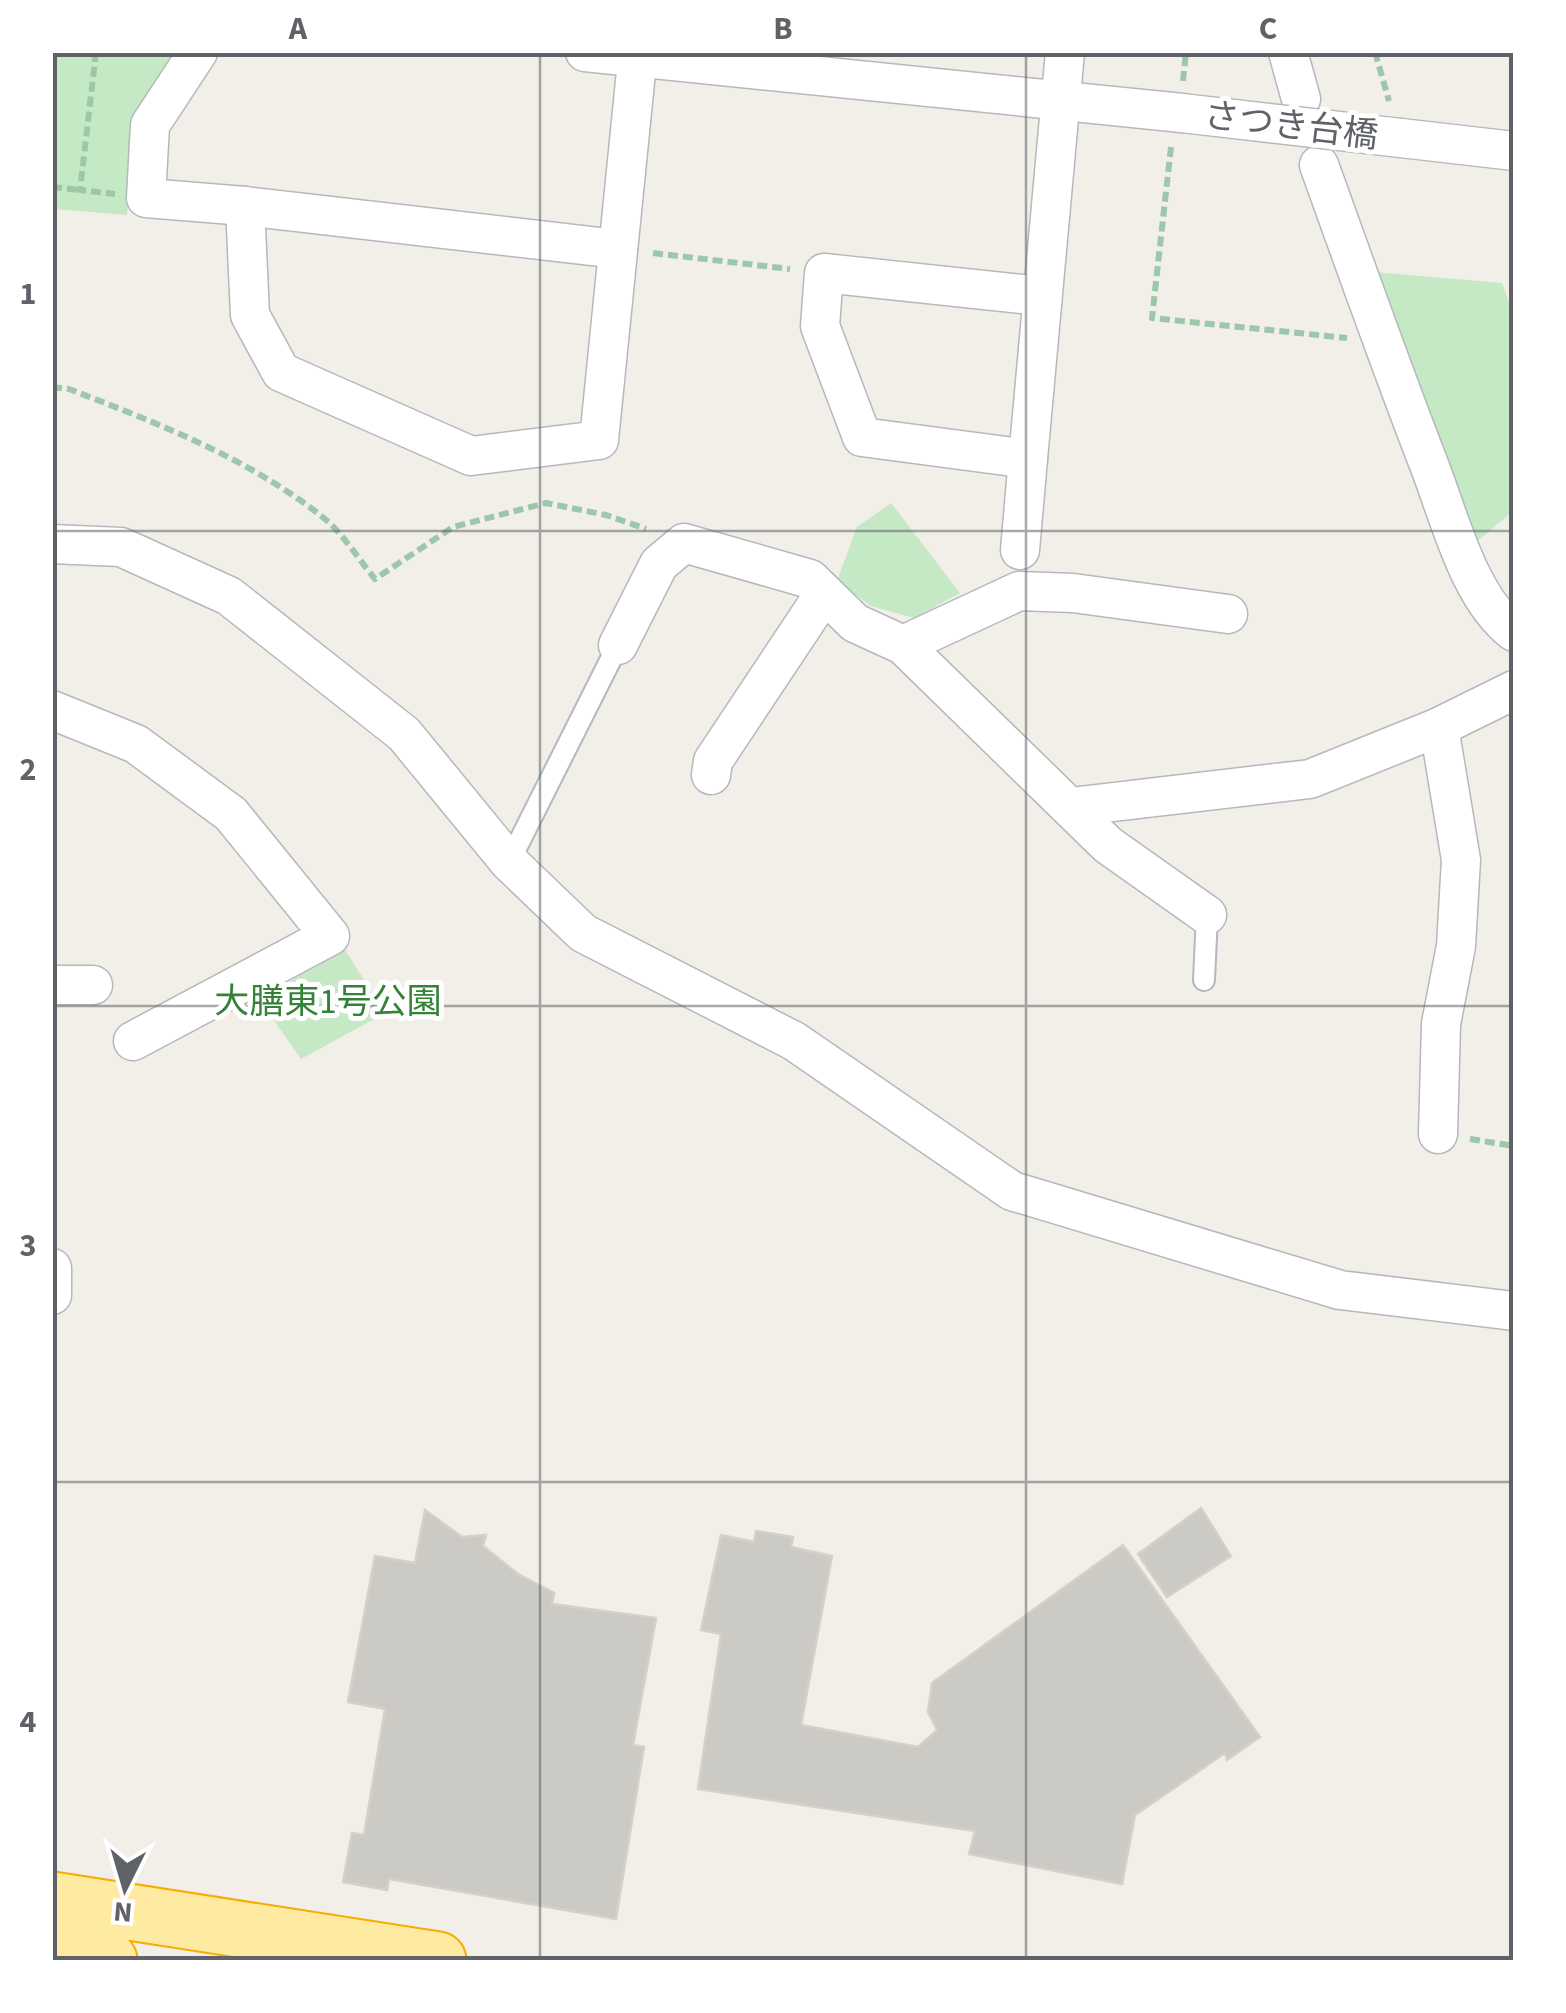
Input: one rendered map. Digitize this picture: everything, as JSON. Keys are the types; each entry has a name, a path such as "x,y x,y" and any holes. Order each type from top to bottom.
{"highway":[{"path":"52,1900 438,1960"},
{"path":"52,1951 109,1960"}],"street":[{"path":"198,52 150,125 146,198 617,249"},
{"name":"さつき台橋","path":"585,52 1178,114 1397,127 1514,151"},
{"path":"1020,550 1065,52"},
{"path":"1288,52 1301,99"},
{"path":"246,206 250,315 281,372 471,456 599,440 638,55"},
{"path":"1320,165 1379,334 1476,586 1502,624 1514,632"},
{"path":"1028,459 862,436 820,326 824,273 1041,296"},
{"path":"618,645 659,564 684,543 810,579 856,623 903,645 1108,845 1207,915"},
{"path":"52,544 121,547 229,596 404,734 509,862 583,933 794,1041 1012,1192 1340,1290 1514,1310"},
{"path":"903,645 1019,591 1073,593 1228,614"},
{"path":"711,775 713,762 824,594"},
{"path":"1071,806 1310,779 1438,727 1514,690"},
{"path":"52,710 136,744 231,814 330,936 133,1041"},
{"path":"1438,727 1461,860 1456,946 1440,1024 1438,1134"},
{"path":"52,985 93,985"},
{"path":"52,1268 52,1295"}],"lane":[{"path":"509,862 618,645"},
{"path":"1204,980 1207,915"}],"path":[{"path":"80,190 96,52"},
{"path":"1186,52 1152,318 1363,340"},
{"path":"1376,52 1397,127"},
{"path":"52,187 146,198"},
{"path":"617,249 824,273"},
{"path":"52,387 69,389 171,428 265,480 328,521 375,579 453,526 546,503 606,515 684,543"}],"green space":[{"path":"52,53 178,53 135,117 127,215 53,209"},
{"path":"1374,272 1502,283 1514,316 1513,511 1475,543"},
{"path":"891,503 960,593 914,618 871,606 837,581 857,527"},
{"name":"大膳東1号公園","path":"345,950 385,1013 301,1059 259,999"}],"building":[{"path":"1201,1508 1231,1556 1167,1597 1138,1554"},
{"path":"425,1510 462,1537 486,1535 483,1546 518,1574 554,1593 552,1604 656,1618 633,1745 644,1747 616,1919 389,1879 387,1890 343,1882 352,1833 364,1835 385,1709 348,1702 375,1556 415,1563"},
{"path":"756,1531 793,1537 791,1547 832,1556 801,1725 918,1747 937,1730 928,1712 932,1683 1123,1545 1260,1737 1227,1760 1225,1753 1135,1815 1122,1884 969,1854 975,1831 698,1789 721,1634 701,1630 721,1535 754,1542"}]}
